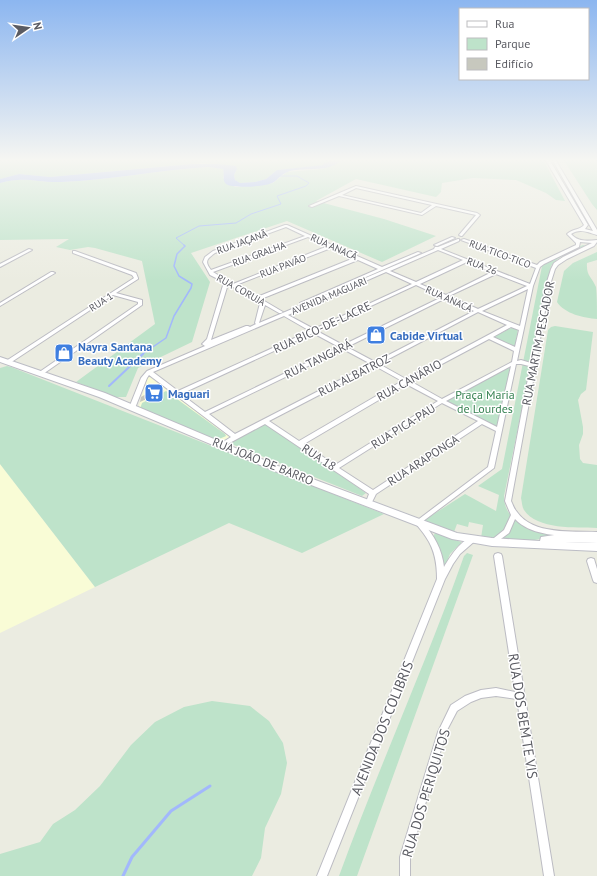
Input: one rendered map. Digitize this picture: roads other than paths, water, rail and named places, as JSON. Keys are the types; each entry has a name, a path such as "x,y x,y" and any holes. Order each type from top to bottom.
{"street":[{"path":"311,206 323,200"},
{"path":"358,200 422,214 435,205"},
{"path":"413,200 435,205"},
{"path":"571,200 586,225 584,228 579,230"},
{"path":"577,200 596,233"},
{"name":"AVENIDA MAGUARI","path":"211,343 461,238 478,215 435,205"},
{"name":"RUA ANACÃ","path":"286,226 385,270"},
{"name":"RUA JAÇANÃ","path":"204,265 204,261 214,252 286,226"},
{"path":"579,230 596,233"},
{"name":"RUA MARTIM PESCADOR","path":"418,522 491,468 531,286 538,267 546,260 578,246 578,243 569,234 579,230"},
{"name":"RUA GRALHA","path":"210,272 308,236"},
{"name":"AVENIDA MAGUARI","path":"435,248 455,236 461,238"},
{"name":"RUA TICO-TICO","path":"461,238 538,267"},
{"name":"RUA MARTIM PESCADOR","path":"575,240 596,242"},
{"name":"RUA MARTIM PESCADOR","path":"514,515 509,506 508,497 547,288 553,269 560,261 593,246 596,242"},
{"name":"RUA PAVÃO","path":"233,285 332,246"},
{"name":"RUA 26","path":"435,248 531,286"},
{"path":"0,266 30,250"},
{"name":"RUA 1","path":"3,362 114,294 136,278 134,274 74,252"},
{"path":"256,299 358,258"},
{"name":"RUA BICO-DE-LACRE","path":"178,393 467,260"},
{"name":"RUA CORUJA","path":"204,265 212,274 256,299 442,401 499,430"},
{"name":"RUA ANACÁ","path":"385,270 511,325"},
{"name":"RUA TANGARÁ","path":"205,414 496,272"},
{"path":"0,305 53,273"},
{"path":"211,343 226,282"},
{"name":"RUA ALBATROZ","path":"222,445 265,421 477,311 531,286"},
{"path":"41,373 140,305 140,301 114,294"},
{"path":"257,323 263,302"},
{"name":"AVENIDA MAGUARI","path":"149,372 199,352 211,343 283,313"},
{"path":"511,325 522,329"},
{"name":"RUA CANÁRIO","path":"299,444 407,381 511,325"},
{"path":"489,337 517,350"},
{"name":"RUA JOÃO DE BARRO","path":"3,362 41,373 102,395 275,468 369,502 437,529 462,541 473,540 597,547"},
{"path":"513,363 521,362 529,364 533,369"},
{"name":"RUA PICA-PAU","path":"336,467 442,401 513,363"},
{"path":"132,408 144,378 149,372 235,437"},
{"name":"RUA 18","path":"265,421 373,493"},
{"name":"RUA ARAPONGA","path":"373,493 481,422"},
{"path":"369,502 373,493"},
{"path":"492,542 501,537 507,531 514,515 531,526 545,531 597,534"},
{"name":"AVENIDA DOS COLIBRIS","path":"418,522 431,539 439,557 441,579"},
{"path":"431,539 431,533 437,529"},
{"name":"RUA JOÃO DE BARRO","path":"530,544 561,538 597,539"},
{"name":"AVENIDA DOS COLIBRIS","path":"322,876 441,579 462,541"},
{"name":"RUA DOS BEM TE VIS","path":"498,556 549,876"},
{"path":"591,561 597,580"},
{"name":"RUA DOS PERIQUITOS","path":"405,876 405,857 442,732 454,708 468,699 481,694 496,692 520,696"}],"waterway":[{"path":"185,246 176,238 199,226 236,223 251,214 281,204 279,200"},
{"path":"141,355 166,338 174,316 191,288 192,284 179,276 174,266 177,254 185,246"},
{"path":"109,386 143,354"},
{"path":"123,876 132,857 171,811 210,786"}],"place":[{"name":"Cabide Virtual","path":"376,335"},
{"name":"Nayra Santana Beauty Academy","path":"64,353"},
{"name":"Maguari","path":"154,393"}],"park label":[{"name":"Praça Maria de Lourdes","path":"485,401"}]}
